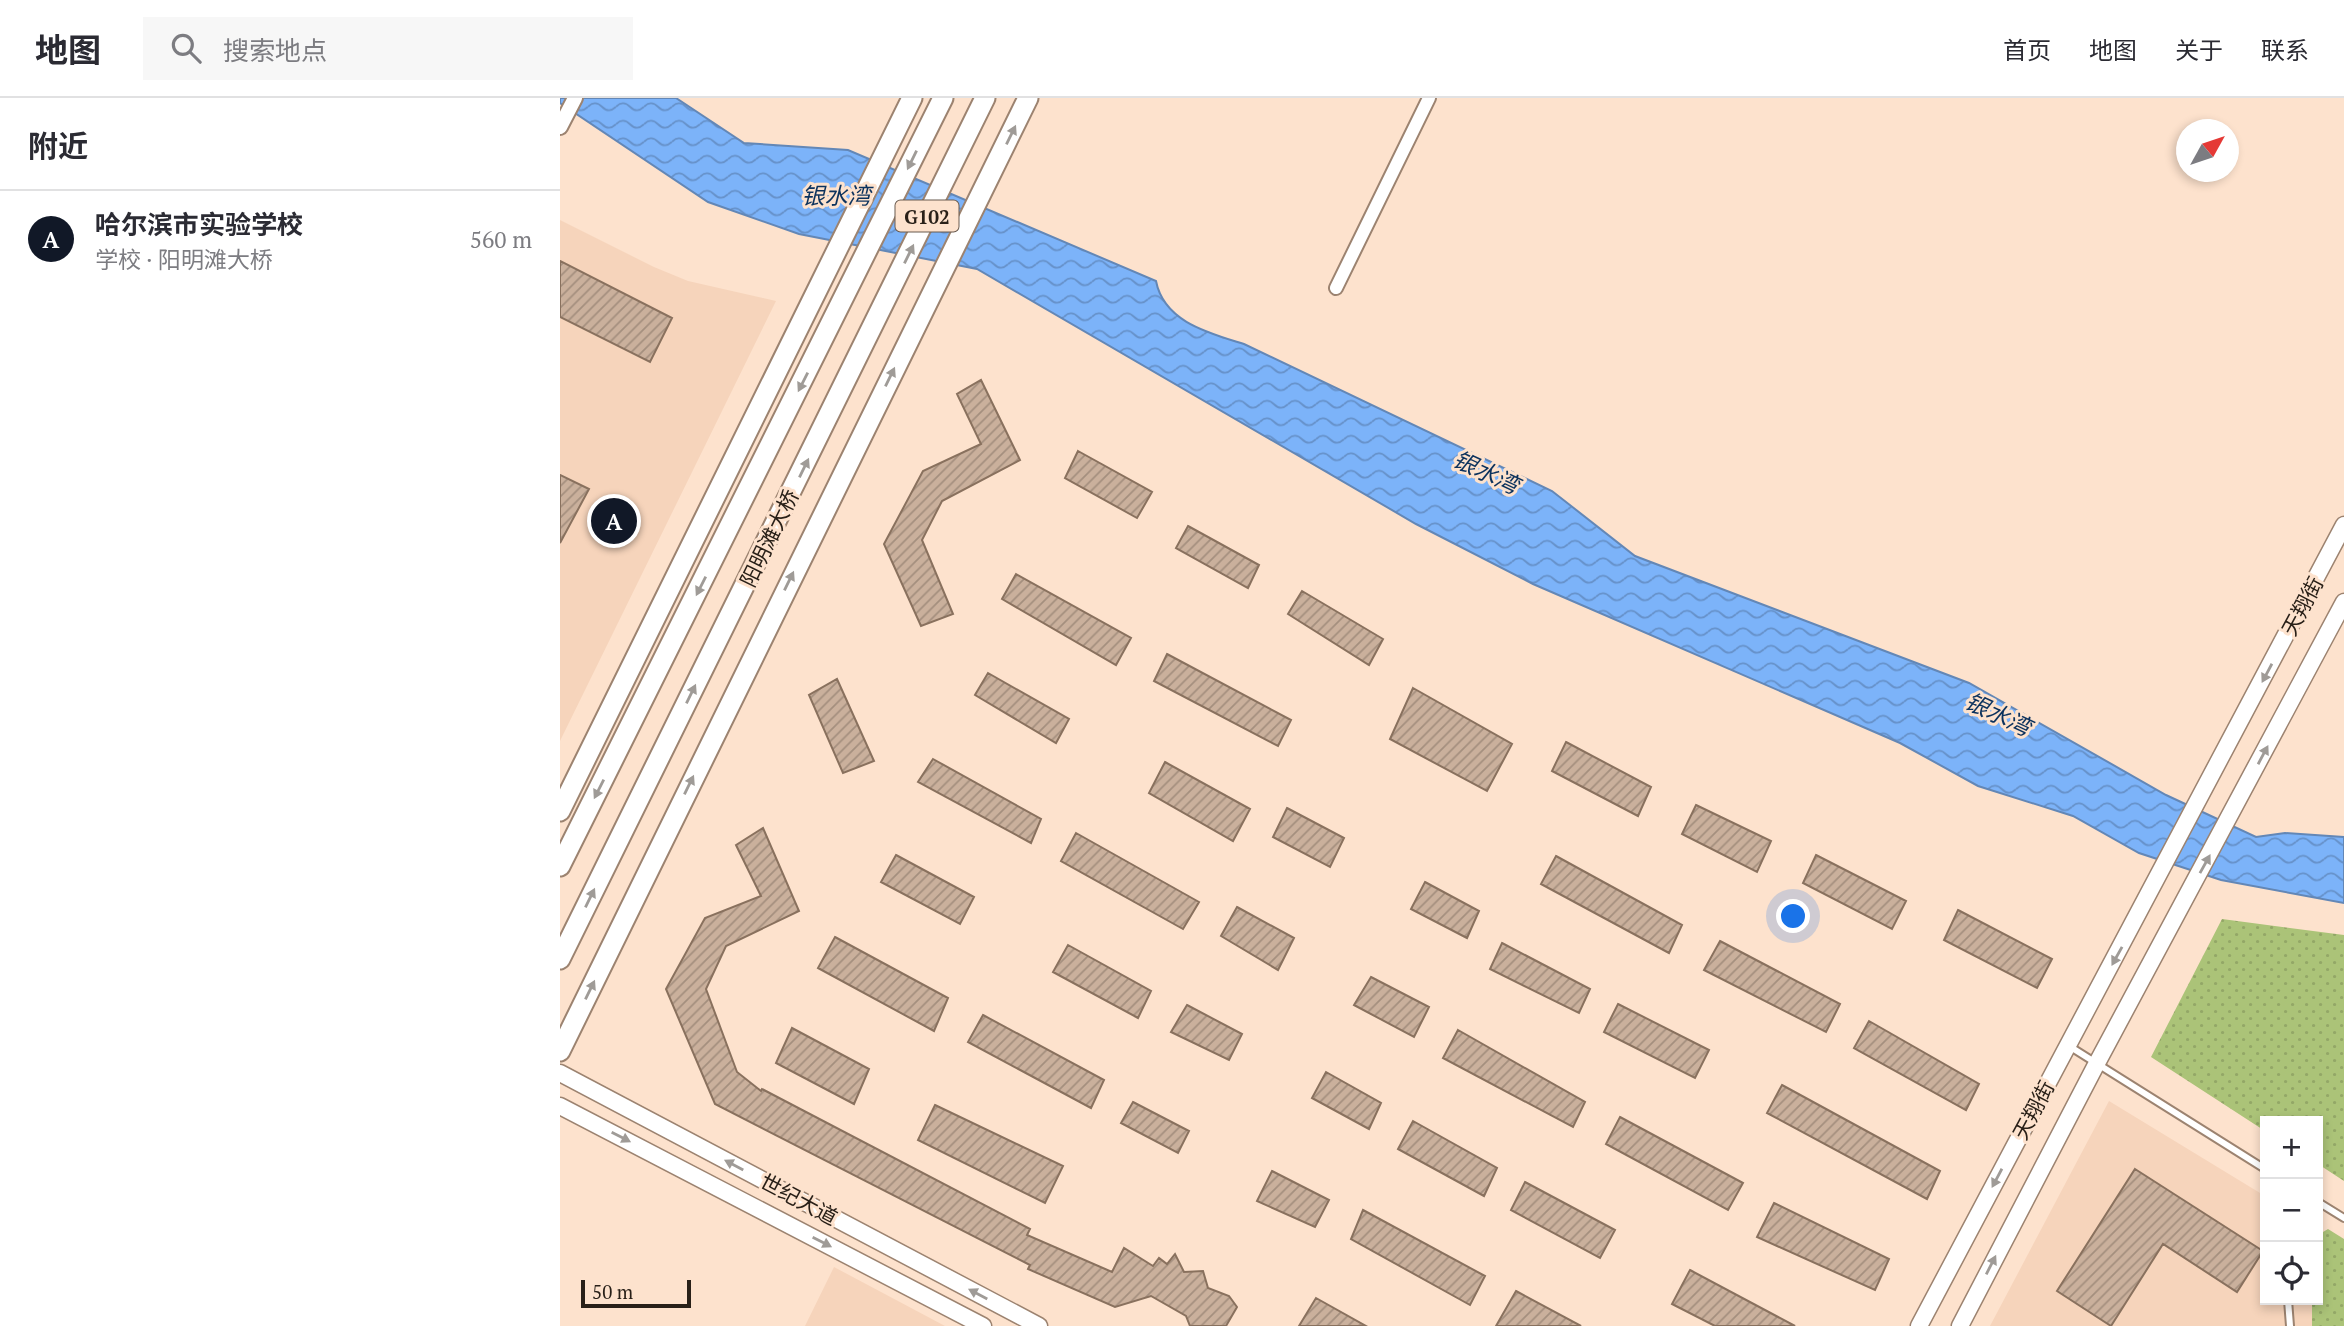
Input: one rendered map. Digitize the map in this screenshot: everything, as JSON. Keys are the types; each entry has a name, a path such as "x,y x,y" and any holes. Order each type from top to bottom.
{"highway":[{"path":"560,811 882,143 899,98"},
{"path":"882,143 912,98"},
{"name":"阳明滩大桥","path":"560,959 985,98"},
{"path":"560,1051 1028,98"},
{"name":"阳明滩大桥","path":"560,866 943,99"},
{"path":"560,789 816,278"}],"main road":[{"name":"天翔街","path":"1919,1326 2150,896 2344,525"},
{"name":"天翔街","path":"1959,1326 2096,1063 2344,602"},
{"name":"世纪大道","path":"560,1073 1039,1326"},
{"name":"世纪大道","path":"560,1106 983,1326"}],"street":[{"path":"560,127 575,98"},
{"path":"1336,288 1429,98"}],"lane":[{"path":"2068,1045 2260,1165"},
{"path":"2323,1205 2344,1218"},
{"path":"2288,1305 2290,1326"}],"shaded area":[{"path":"560,220 688,281 776,301 560,741"},
{"path":"2109,1101 2260,1193 2260,1305 2323,1305 2323,1231 2344,1245 2344,1326 1990,1326"},
{"path":"834,1267 945,1326 805,1326"}],"green space":[{"path":"2222,919 2344,935 2344,1181 2323,1167 2323,1116 2260,1116 2260,1128 2151,1057"},
{"path":"2328,1229 2344,1239 2344,1326 2312,1326 2312,1305 2323,1305 2323,1232"}],"water":[{"name":"银水湾","path":"560,98 676,98 744,143 848,150 1156,281 1168,307 1190,324 1244,344 1552,491 1635,556 1969,683 2166,795 2256,837 2285,833 2344,837 2344,903 2221,880 2139,853 2073,816 1978,786 1900,743 1533,584 1416,524 977,269 799,234 708,202 560,103"}],"building":[{"path":"560,261 672,318 650,362 560,317"},
{"path":"981,380 1020,460 942,501 922,540 953,614 921,626 884,544 923,471 981,444 957,394"},
{"path":"1078,451 1152,492 1137,518 1065,478"},
{"path":"560,475 589,489 560,543"},
{"path":"1188,526 1259,565 1248,588 1176,548"},
{"path":"1016,574 1131,638 1116,665 1002,599"},
{"path":"1302,591 1383,639 1369,665 1288,614"},
{"path":"1167,654 1291,720 1278,746 1154,681"},
{"path":"988,673 1069,719 1056,743 975,695"},
{"path":"837,679 874,761 843,773 809,695"},
{"path":"1413,688 1512,744 1487,791 1390,739"},
{"path":"1566,742 1651,787 1638,816 1552,771"},
{"path":"933,759 1041,819 1031,843 918,782"},
{"path":"1165,762 1250,809 1233,841 1149,793"},
{"path":"1696,805 1771,841 1757,872 1682,834"},
{"path":"1287,808 1344,838 1330,867 1273,837"},
{"path":"763,828 799,911 726,946 706,989 737,1072 761,1091 762,1089 1030,1229 1027,1235 1112,1272 1124,1248 1153,1266 1159,1258 1167,1264 1175,1254 1184,1272 1203,1271 1208,1288 1229,1296 1237,1307 1226,1326 1190,1326 1186,1316 1151,1296 1115,1307 1028,1269 1030,1265 715,1104 666,989 705,918 761,896 736,845"},
{"path":"1076,833 1199,902 1183,929 1061,861"},
{"path":"896,855 974,897 960,924 881,882"},
{"path":"1816,855 1906,901 1892,929 1803,883"},
{"path":"1556,856 1682,925 1669,953 1541,884"},
{"path":"1425,882 1479,911 1467,938 1411,909"},
{"path":"1237,907 1294,938 1278,970 1221,936"},
{"path":"1958,910 2052,959 2037,988 1944,940"},
{"path":"835,937 948,998 934,1031 818,968"},
{"path":"1720,941 1840,1004 1826,1032 1704,970"},
{"path":"1502,943 1590,989 1579,1013 1490,969"},
{"path":"1068,945 1151,991 1138,1018 1053,972"},
{"path":"1371,977 1429,1007 1414,1037 1354,1005"},
{"path":"1618,1004 1709,1050 1695,1078 1604,1032"},
{"path":"1187,1005 1242,1034 1229,1060 1171,1032"},
{"path":"983,1015 1104,1080 1091,1108 968,1042"},
{"path":"1869,1021 1979,1084 1966,1110 1854,1048"},
{"path":"792,1028 869,1069 854,1104 776,1063"},
{"path":"1458,1030 1585,1102 1573,1127 1443,1058"},
{"path":"1326,1072 1381,1103 1369,1129 1312,1098"},
{"path":"1782,1085 1940,1171 1927,1199 1767,1113"},
{"path":"1133,1102 1189,1131 1178,1153 1121,1123"},
{"path":"935,1105 1063,1166 1045,1203 918,1140"},
{"path":"1620,1117 1743,1183 1728,1210 1606,1144"},
{"path":"1413,1121 1497,1168 1484,1196 1398,1149"},
{"path":"2135,1169 2260,1249 2260,1256 2237,1292 2163,1244 2111,1326 2057,1291"},
{"path":"1272,1171 1329,1200 1315,1227 1257,1201"},
{"path":"1525,1182 1615,1230 1600,1258 1511,1210"},
{"path":"1774,1203 1889,1259 1875,1290 1757,1237"},
{"path":"1363,1210 1485,1276 1470,1305 1351,1239"},
{"path":"1690,1270 1795,1326 1715,1326 1672,1304"},
{"path":"1516,1291 1581,1326 1496,1326"},
{"path":"1316,1298 1366,1326 1299,1326"}],"place":[{"name":"哈尔滨市实验学校","path":"614,521"}]}
